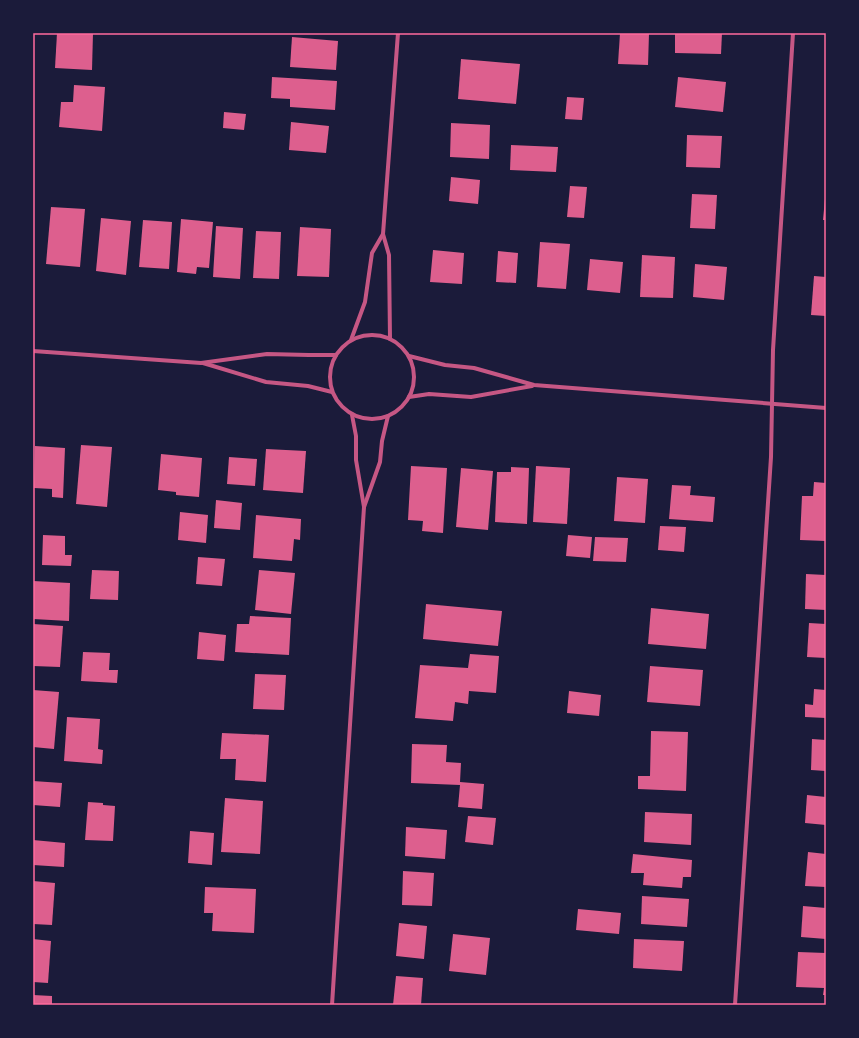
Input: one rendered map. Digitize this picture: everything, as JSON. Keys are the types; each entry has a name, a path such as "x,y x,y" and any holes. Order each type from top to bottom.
{"street":[{"path":"390,339 389,255 383,234 398,33"},
{"path":"735,1005 770,465 773,404 772,350 793,33"},
{"path":"351,340 365,302 372,253 383,234"},
{"path":"364,335 378,335 390,339 401,346 409,356 413,366 413,387 409,397 400,408 388,416 376,419 364,419 352,415 337,401 332,392 330,379 331,367 336,355 342,347 351,340 364,335"},
{"path":"33,351 201,363 268,354 309,356 336,355"},
{"path":"409,356 445,365 474,368 534,385 826,408"},
{"path":"201,363 266,382 308,386 332,392"},
{"path":"409,397 429,394 471,397 534,385"},
{"path":"332,1005 364,507 356,460 356,436 352,415"},
{"path":"364,507 380,462 382,441 388,416"}],"building":[{"path":"57,33 93,33 92,70 55,68"},
{"path":"620,33 649,33 648,65 618,64"},
{"path":"675,33 722,33 721,54 675,53"},
{"path":"292,37 338,41 336,70 290,67"},
{"path":"461,59 520,64 516,104 458,99"},
{"path":"272,77 337,81 335,110 290,107 290,99 271,98"},
{"path":"678,77 726,82 723,112 675,107"},
{"path":"74,85 105,87 102,131 59,127 61,102 73,102"},
{"path":"567,97 584,98 582,120 565,119"},
{"path":"224,112 246,114 244,130 223,128"},
{"path":"291,122 329,126 326,153 289,150"},
{"path":"451,123 490,125 489,159 450,157"},
{"path":"687,135 722,136 720,168 686,167"},
{"path":"511,145 558,147 556,172 510,170"},
{"path":"451,177 480,180 478,204 449,201"},
{"path":"570,186 587,187 584,218 567,217"},
{"path":"692,194 717,195 715,229 690,228"},
{"path":"825,199 826,220 823,220"},
{"path":"51,207 85,209 80,267 46,264"},
{"path":"101,218 131,221 126,275 96,271"},
{"path":"181,219 213,222 209,268 197,267 196,274 177,272"},
{"path":"143,220 172,222 169,269 139,267"},
{"path":"216,226 243,228 240,279 213,277"},
{"path":"300,227 331,229 329,277 297,276"},
{"path":"256,231 281,232 279,279 253,278"},
{"path":"540,242 570,244 566,289 537,287"},
{"path":"433,250 464,253 462,284 430,282"},
{"path":"498,251 518,253 516,283 496,282"},
{"path":"642,255 675,257 673,298 640,297"},
{"path":"590,259 623,262 620,293 587,290"},
{"path":"695,264 727,267 724,300 693,297"},
{"path":"814,276 826,277 826,316 811,315"},
{"path":"81,445 112,447 107,507 76,504"},
{"path":"35,446 65,448 63,498 52,497 52,489 34,488"},
{"path":"266,449 306,451 303,493 263,490"},
{"path":"161,454 202,458 199,497 176,495 176,492 158,490"},
{"path":"229,457 257,459 255,486 227,484"},
{"path":"411,466 447,468 443,533 422,531 423,521 408,520"},
{"path":"536,466 570,468 567,524 533,522"},
{"path":"511,467 529,468 527,524 495,522 497,472 511,472"},
{"path":"461,468 493,471 488,530 456,527"},
{"path":"617,477 648,479 645,523 614,521"},
{"path":"814,482 826,483 826,541 800,540 802,496 813,496"},
{"path":"672,485 691,486 690,495 715,497 713,522 669,519"},
{"path":"216,500 242,503 240,530 214,528"},
{"path":"180,512 208,515 206,543 178,540"},
{"path":"256,515 301,519 300,540 294,539 292,561 253,558"},
{"path":"660,526 686,527 684,552 658,550"},
{"path":"43,535 65,536 65,555 72,555 71,566 42,565"},
{"path":"568,535 592,537 590,558 566,556"},
{"path":"595,537 628,538 626,562 593,561"},
{"path":"198,557 225,559 222,586 196,584"},
{"path":"92,570 119,571 118,600 90,599"},
{"path":"259,570 295,573 291,614 255,610"},
{"path":"806,574 826,575 826,610 805,609"},
{"path":"33,581 70,583 69,621 33,619"},
{"path":"426,604 502,611 498,646 423,639"},
{"path":"651,608 709,614 706,649 648,644"},
{"path":"250,616 291,618 289,655 235,652 237,624 249,624"},
{"path":"809,623 826,624 826,658 807,657"},
{"path":"33,624 63,626 60,667 33,666"},
{"path":"199,632 226,635 224,661 197,659"},
{"path":"83,652 110,653 109,670 118,670 117,683 81,681"},
{"path":"470,654 499,656 496,693 469,691 468,704 455,702 453,721 415,718 420,665 468,668"},
{"path":"650,666 703,670 700,706 647,702"},
{"path":"255,674 286,675 284,710 253,709"},
{"path":"814,689 826,690 826,718 805,717 805,704 813,705"},
{"path":"33,690 59,692 54,749 33,747"},
{"path":"569,691 601,695 599,716 567,713"},
{"path":"67,717 100,719 98,749 103,750 102,764 64,761"},
{"path":"651,731 688,732 686,791 638,789 638,776 650,776"},
{"path":"222,733 269,735 266,782 235,780 236,759 220,759"},
{"path":"812,739 826,740 826,771 811,770"},
{"path":"412,744 447,745 446,762 461,763 460,782 484,784 482,809 458,807 460,785 411,783"},
{"path":"33,781 62,783 60,807 33,805"},
{"path":"807,795 826,797 826,825 805,823"},
{"path":"225,798 263,801 260,854 221,852"},
{"path":"88,802 103,803 103,805 115,806 113,841 85,840"},
{"path":"645,812 692,814 691,845 644,842"},
{"path":"468,816 496,818 493,845 465,842"},
{"path":"406,827 447,830 445,859 405,856"},
{"path":"190,831 214,833 212,865 188,863"},
{"path":"33,840 65,843 64,867 33,865"},
{"path":"808,852 826,854 826,887 805,886"},
{"path":"633,854 692,860 691,877 683,877 682,888 643,885 644,873 631,873"},
{"path":"403,871 434,873 432,906 402,905"},
{"path":"33,881 55,883 52,925 33,924"},
{"path":"205,887 256,889 254,933 212,931 213,913 204,913"},
{"path":"642,896 689,899 687,927 641,924"},
{"path":"803,906 826,908 826,939 801,937"},
{"path":"578,909 621,913 619,934 576,930"},
{"path":"399,923 427,926 424,959 396,956"},
{"path":"453,934 490,938 486,975 449,971"},
{"path":"33,939 51,941 48,983 33,982"},
{"path":"634,939 684,941 682,971 633,968"},
{"path":"798,952 826,953 826,995 823,995 824,988 796,987"},
{"path":"396,976 423,978 421,1005 393,1005"},
{"path":"33,995 52,996 52,1005 33,1005"}]}
